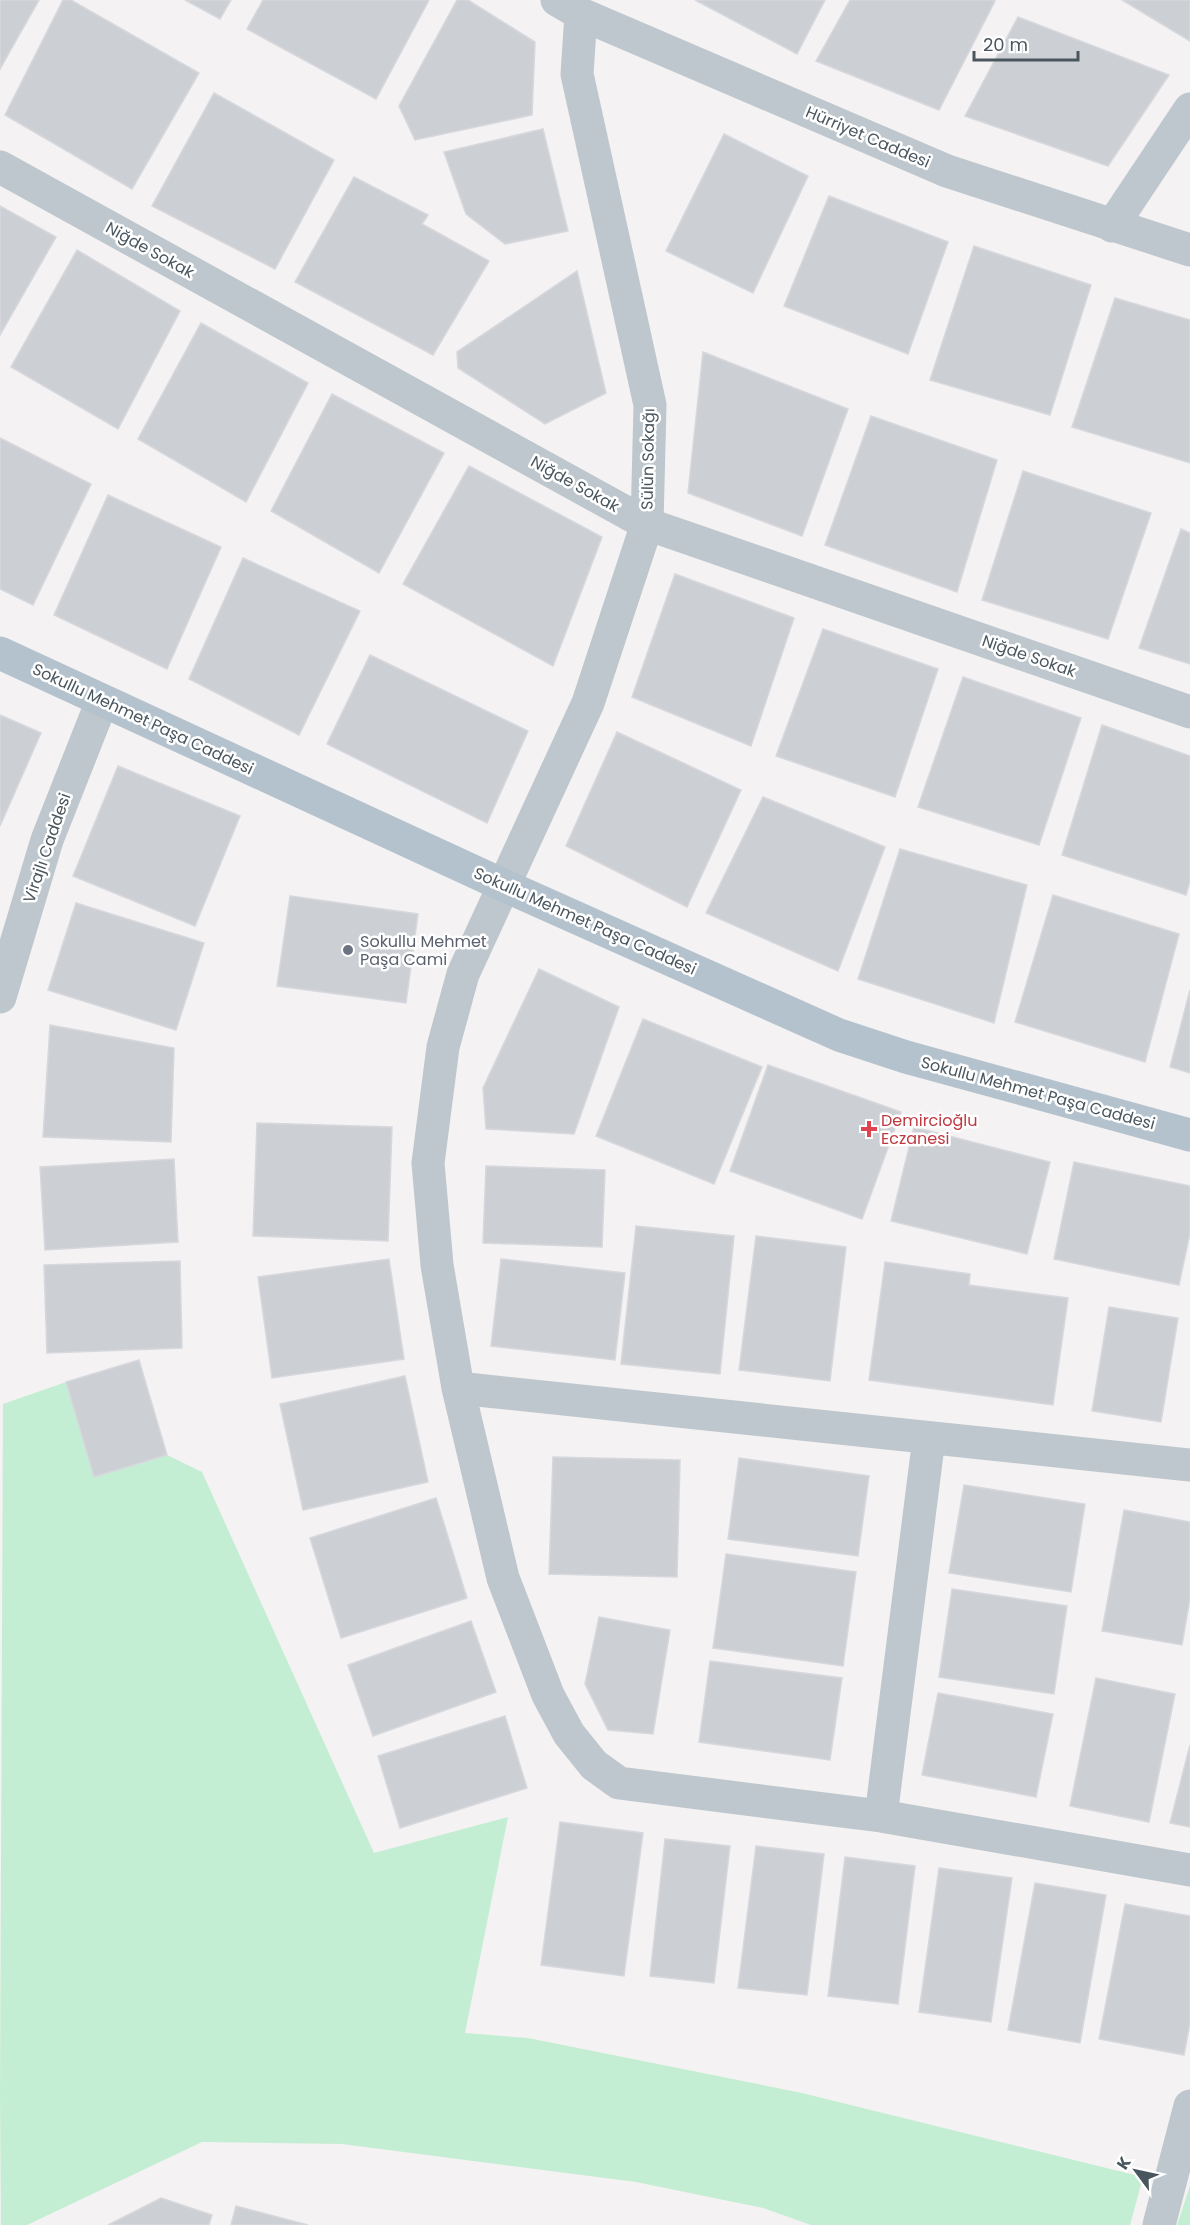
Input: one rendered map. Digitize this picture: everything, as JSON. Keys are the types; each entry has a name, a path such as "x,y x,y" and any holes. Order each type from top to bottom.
{"main road":[{"name":"Sokullu Mehmet Paşa Caddesi","path":"0,653 503,885 839,1035 906,1057 1190,1135"}],"street":[{"name":"Hürriyet Caddesi","path":"569,7 947,171 1190,250"},
{"name":"Sülün Sokağı","path":"569,7 577,74 650,405 647,524 588,703 463,974 443,1047 428,1163 437,1264 458,1389 503,1578 548,1695 569,1734 594,1765 620,1783 881,1816 1190,1870"},
{"path":"1112,226 1190,109"},
{"name":"Niğde Sokak","path":"0,167 647,524 1190,712"},
{"name":"Virajlı Caddesi","path":"0,997 47,840 102,701"},
{"path":"458,1389 1190,1465"},
{"path":"881,1816 929,1438"},
{"path":"1159,2225 1190,2106"}],"green space":[{"path":"66,1382 94,1476 167,1455 202,1472 374,1853 508,1817 465,2033 528,2038 802,2093 1143,2177 1130,2225 811,2225 763,2208 636,2182 342,2144 202,2142 27,2225 1,2225 3,1404"},
{"path":"1190,2186 1190,2225 1177,2225"}],"building":[{"path":"0,0 39,0 0,69"},
{"path":"63,0 71,0 199,73 132,189 5,115"},
{"path":"185,0 231,0 220,19"},
{"path":"263,0 429,0 376,99 247,29"},
{"path":"457,0 468,0 535,42 532,115 415,140 399,106"},
{"path":"695,0 825,0 797,54"},
{"path":"850,0 995,1 939,110 816,61"},
{"path":"1122,0 1190,0 1190,41"},
{"path":"1018,17 1169,75 1108,166 965,116"},
{"path":"214,93 334,160 275,269 152,206"},
{"path":"543,129 568,231 505,244 466,214 444,152"},
{"path":"724,134 808,176 753,293 666,251"},
{"path":"354,177 428,215 422,224 489,261 433,355 295,282"},
{"path":"829,196 948,242 908,354 784,306"},
{"path":"0,206 56,237 0,335"},
{"path":"974,246 1091,285 1050,415 930,380"},
{"path":"77,250 180,311 118,429 11,367"},
{"path":"577,271 606,393 545,424 458,368 457,352"},
{"path":"1115,298 1190,320 1190,463 1072,427"},
{"path":"201,323 308,383 246,502 138,439"},
{"path":"703,352 848,409 802,536 688,493"},
{"path":"332,394 444,453 379,573 271,511"},
{"path":"871,416 997,460 957,592 825,545"},
{"path":"0,438 91,484 33,605 0,589"},
{"path":"469,466 602,537 553,666 403,584"},
{"path":"1023,471 1151,513 1108,639 982,600"},
{"path":"108,495 221,547 167,669 54,615"},
{"path":"1181,529 1190,533 1190,664 1139,648"},
{"path":"243,558 360,611 299,735 189,679"},
{"path":"675,574 794,618 751,746 632,697"},
{"path":"823,629 938,669 895,797 776,756"},
{"path":"370,655 528,731 487,823 327,744"},
{"path":"963,677 1081,718 1039,845 918,807"},
{"path":"0,715 41,733 0,826"},
{"path":"1102,725 1190,756 1190,881 1186,895 1062,855"},
{"path":"617,732 741,790 687,907 566,846"},
{"path":"118,766 240,816 195,926 73,876"},
{"path":"763,797 885,847 838,971 706,913"},
{"path":"900,849 1027,885 994,1023 858,979"},
{"path":"1053,895 1179,934 1145,1062 1015,1022"},
{"name":"Sokullu Mehmet Paşa Cami","path":"290,896 418,914 406,1003 277,986"},
{"path":"76,903 204,943 176,1030 48,990"},
{"path":"539,969 619,1007 574,1134 486,1129 483,1088"},
{"path":"1190,990 1190,1073 1170,1067"},
{"path":"643,1019 762,1067 714,1184 596,1136"},
{"path":"50,1025 174,1048 171,1142 43,1137"},
{"path":"768,1065 901,1112 862,1219 730,1171"},
{"path":"257,1123 392,1127 388,1241 253,1236"},
{"path":"914,1127 1050,1162 1027,1254 891,1221"},
{"path":"174,1159 178,1242 45,1250 40,1167"},
{"path":"1074,1162 1190,1186 1190,1233 1179,1285 1054,1259"},
{"path":"486,1166 605,1170 602,1247 483,1243"},
{"path":"636,1226 734,1236 720,1374 621,1364"},
{"path":"756,1236 846,1247 830,1381 739,1370"},
{"path":"389,1259 404,1359 272,1378 258,1277"},
{"path":"501,1259 625,1273 615,1360 491,1346"},
{"path":"180,1261 182,1348 47,1353 44,1265"},
{"path":"885,1262 970,1274 969,1285 1068,1298 1053,1405 869,1380"},
{"path":"1109,1307 1178,1318 1161,1422 1092,1411"},
{"path":"139,1360 167,1455 94,1477 66,1382"},
{"path":"405,1376 428,1482 303,1510 280,1404"},
{"path":"553,1457 680,1460 677,1577 549,1574"},
{"path":"739,1458 869,1476 858,1556 728,1539"},
{"path":"964,1485 1085,1504 1071,1592 949,1573"},
{"path":"436,1498 467,1598 341,1638 310,1538"},
{"path":"1124,1510 1190,1522 1190,1598 1182,1645 1102,1631"},
{"path":"726,1554 856,1572 843,1666 713,1648"},
{"path":"952,1589 1067,1606 1054,1694 939,1677"},
{"path":"599,1617 670,1630 653,1734 608,1730 585,1684"},
{"path":"471,1621 496,1692 373,1736 348,1665"},
{"path":"710,1661 842,1678 830,1760 699,1742"},
{"path":"1096,1678 1175,1694 1149,1822 1070,1806"},
{"path":"938,1693 1053,1714 1036,1797 922,1775"},
{"path":"505,1716 527,1788 400,1828 378,1756"},
{"path":"1190,1745 1190,1827 1170,1823"},
{"path":"560,1822 643,1833 624,1976 541,1965"},
{"path":"665,1839 730,1846 714,1983 650,1976"},
{"path":"756,1846 824,1854 807,1995 738,1988"},
{"path":"845,1857 915,1866 898,2004 828,1996"},
{"path":"939,1868 1012,1878 991,2022 919,2012"},
{"path":"1035,1883 1106,1895 1080,2043 1008,2030"},
{"path":"1125,1904 1190,1916 1190,2023 1184,2055 1099,2039"},
{"path":"161,2198 212,2215 209,2225 108,2225"},
{"path":"236,2206 308,2225 231,2225"}],"place":[{"name":"Sokullu Mehmet Paşa Cami","path":"348,950"},
{"name":"Demircioğlu Eczanesi","path":"869,1129"}]}
